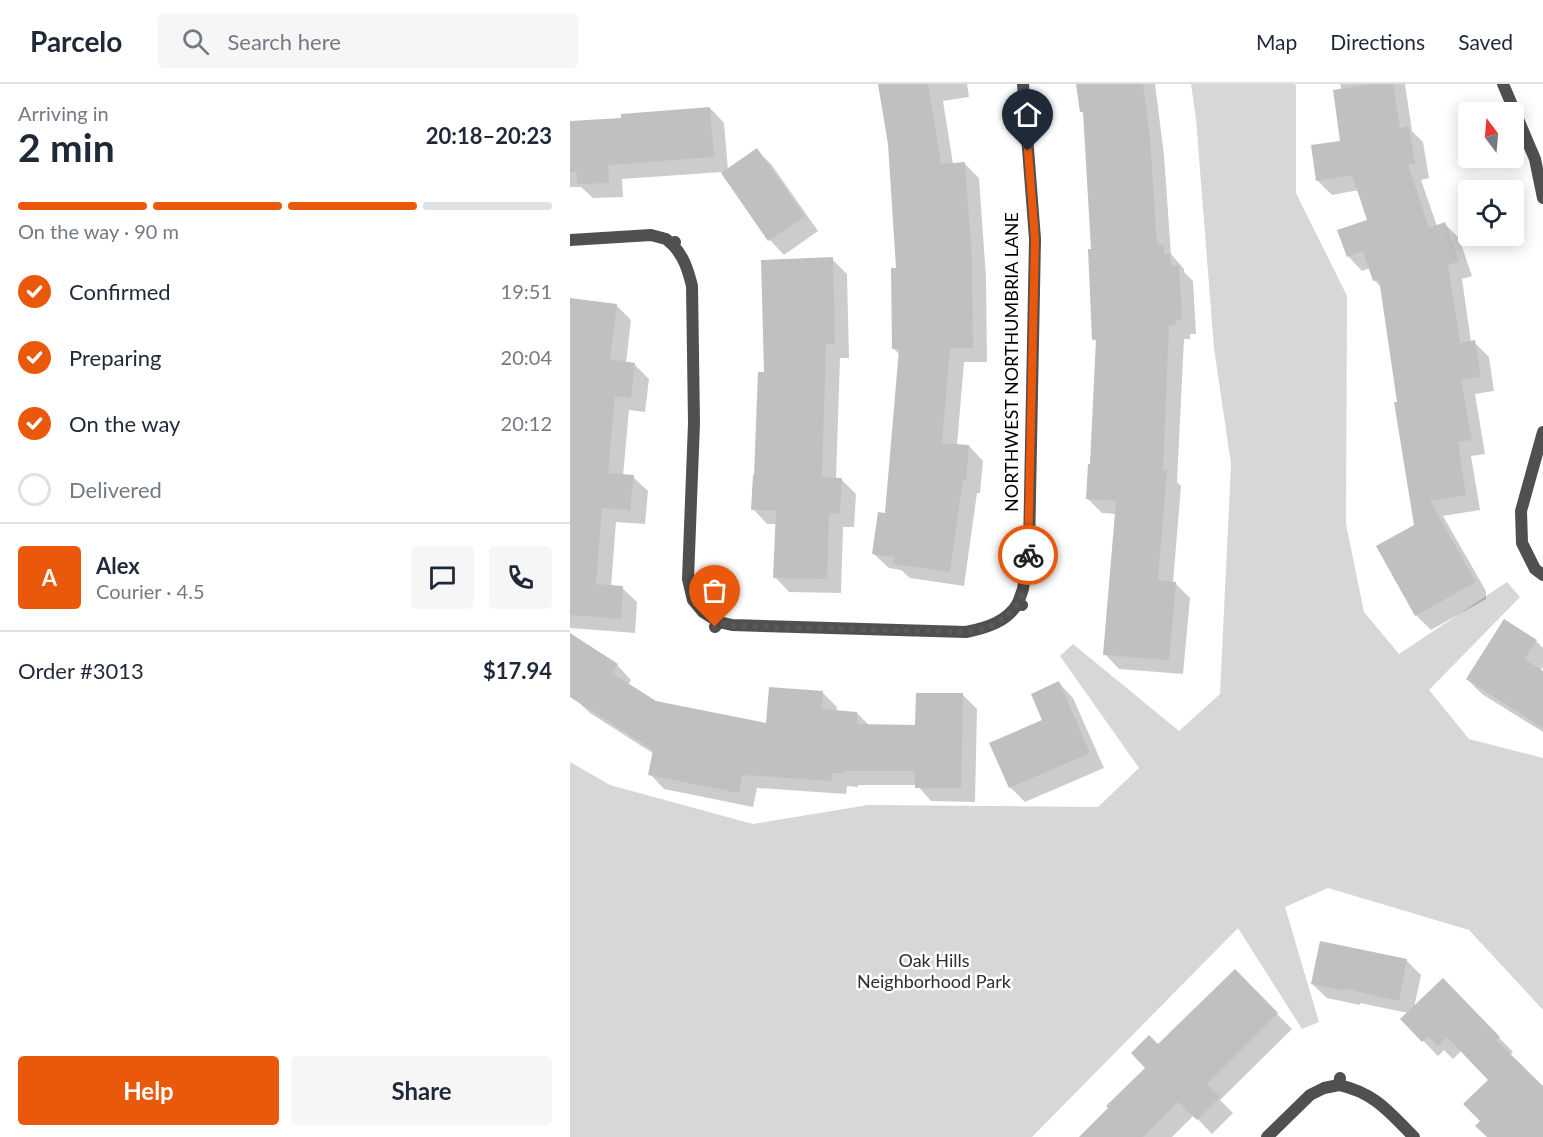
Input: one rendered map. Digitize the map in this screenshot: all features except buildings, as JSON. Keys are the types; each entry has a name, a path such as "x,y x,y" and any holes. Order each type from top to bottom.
{"street":[{"name":"NORTHWEST NORTHUMBRIA LANE","path":"570,240 651,235 674,243 688,267 692,286 694,423 688,579 693,600 717,625 966,632 988,627 1007,616 1020,604 1029,548 1035,239 1023,84"},
{"path":"1503,84 1535,159 1543,198"},
{"path":"1543,432 1521,511 1522,543 1535,568 1543,575"},
{"path":"1267,1137 1310,1095 1340,1081 1374,1099 1414,1137"}],"green space":[{"name":"Oak Hills Neighborhood Park","path":"1191,84 1295,84 1296,86 1296,193 1347,296 1346,524 1364,612 1399,654 1507,582 1520,597 1429,690 1469,739 1543,758 1543,1010 1469,930 1328,888 1285,907 1319,1022 1302,1029 1238,928 1032,1137 570,1137 570,762 610,785 753,824 868,805 1098,807 1139,768 1060,656 1073,644 1179,731 1220,694 1231,464 1214,348 1196,119"}],"way so far":[{"path":"715,627 719,622 732,626 966,632 988,627 1007,616 1018,603 1023,590 1028,555"}],"route":[{"path":"1028,151 1035,239 1028,555"}]}
